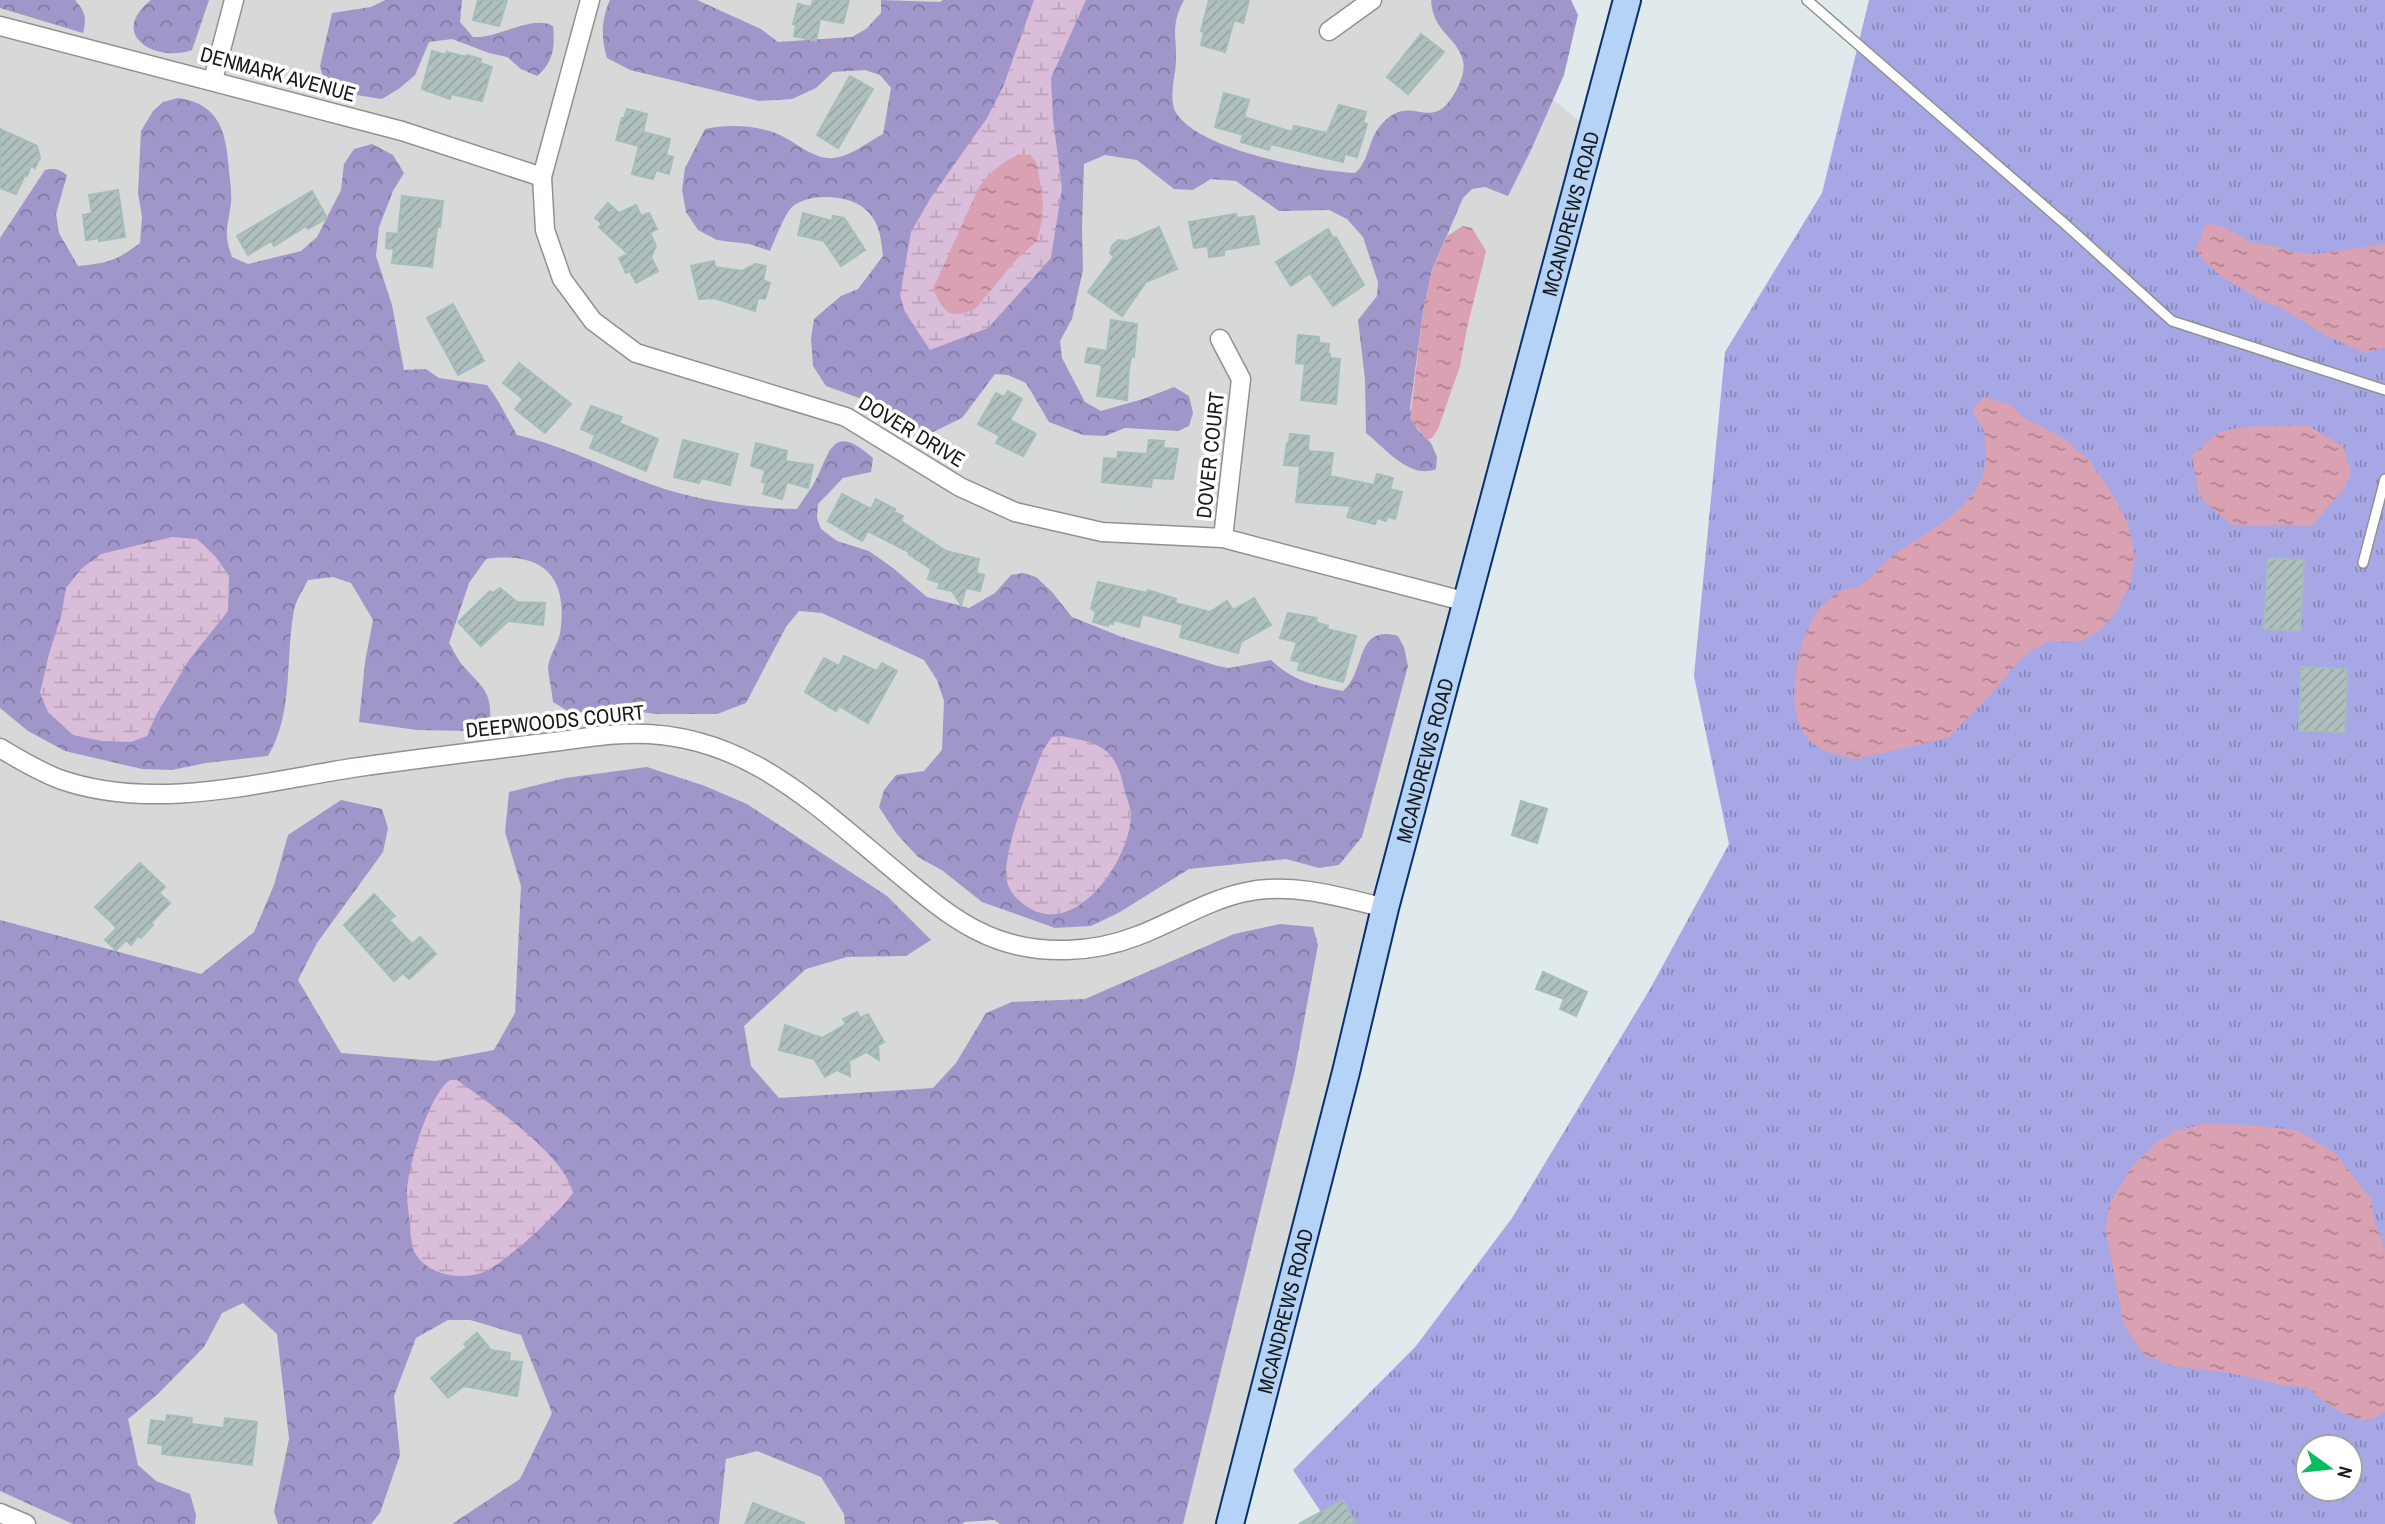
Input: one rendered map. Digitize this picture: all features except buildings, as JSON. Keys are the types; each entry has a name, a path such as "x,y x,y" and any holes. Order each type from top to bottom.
{"main road":[{"name":"MCANDREWS ROAD","path":"1230,1524 1346,1072 1385,908 1627,0"}],"street":[{"path":"213,80 233,0"},
{"name":"DOVER DRIVE","path":"590,0 542,177 545,230 562,279 593,321 636,353 846,416 960,487 1015,512 1102,532 1223,538 1467,602"},
{"path":"1329,31 1372,0"},
{"name":"DENMARK AVENUE","path":"0,26 402,131 542,177"},
{"name":"DOVER COURT","path":"1220,340 1241,379 1223,538"},
{"name":"DEEPWOODS COURT","path":"0,748 59,779 96,788 170,794 413,759 624,734 664,734 705,742 789,783 927,897 964,924 1000,941 1046,950 1089,949 1136,937 1192,910 1248,891 1291,890 1331,895 1385,908"},
{"path":"0,1514 26,1524"}],"lane":[{"path":"1807,0 2065,224 2172,321 2385,390"},
{"path":"2363,564 2385,479"}],"shaded area":[{"path":"0,0 1429,0 1592,131 1234,1524 0,1524"}],"green space":[{"path":"0,0 75,0 84,15 83,33 0,8"},
{"path":"151,0 209,0 192,50 164,53 142,43 135,35 134,24 139,13"},
{"path":"385,0 462,0 460,22 473,37 545,23 553,26 554,40 550,59 537,76 521,69 507,57 452,39 429,42 415,75 382,99 337,92 323,77 320,66 332,13 371,7"},
{"path":"610,0 697,0 761,29 778,42 852,37 866,29 881,13 881,0 1184,0 1175,31 1176,63 1172,100 1175,111 1187,125 1206,137 1257,156 1312,168 1355,173 1363,163 1376,132 1392,115 1402,111 1430,113 1439,110 1448,103 1458,87 1463,74 1463,61 1456,46 1436,20 1431,0 1571,0 1578,15 1564,75 1508,196 1485,187 1472,189 1463,198 1432,270 1423,312 1410,409 1417,429 1431,443 1437,457 1436,469 1426,471 1398,461 1366,433 1365,379 1358,320 1377,296 1378,282 1363,237 1347,219 1329,210 1279,211 1236,181 1211,179 1193,190 1174,189 1137,160 1105,155 1084,164 1083,270 1072,319 1060,341 1062,358 1085,402 1101,411 1174,387 1189,396 1193,413 1189,426 1178,431 1125,428 1105,436 1083,435 1049,422 1026,383 1008,375 995,374 962,418 933,432 910,430 870,402 826,386 813,366 811,339 814,319 841,296 858,289 883,256 875,221 860,205 851,201 819,197 799,202 792,207 770,251 749,244 717,240 698,230 686,212 682,190 685,168 705,129 723,126 753,127 772,132 827,158 847,155 883,134 891,88 880,75 865,70 833,72 816,88 792,99 759,101 630,70 607,58 603,29"},
{"path":"1034,0 1086,0 1051,78 1062,188 1051,258 988,328 930,350 905,312 900,295 911,232 930,199 987,118 1003,87"},
{"path":"1869,0 2385,0 2385,1524 1329,1524 1293,1470 1416,1346 1512,1218 1650,989 1729,844 1694,676 1725,352 1822,193"},
{"path":"178,98 203,106 212,113 223,132 231,191 228,242 232,257 248,264 301,251 317,237 341,190 344,164 354,149 372,144 393,155 404,173 393,191 379,227 376,256 392,305 404,370 426,369 439,378 487,385 517,435 552,445 653,485 688,495 743,505 797,509 833,446 848,442 873,458 871,472 843,478 818,504 817,518 821,529 837,541 869,551 927,597 969,608 995,593 1011,575 1023,573 1036,577 1072,617 1122,637 1218,666 1229,668 1271,660 1287,673 1304,681 1343,691 1356,672 1368,643 1374,637 1384,634 1398,636 1404,647 1408,666 1362,837 1339,865 1319,868 1286,859 1189,869 1120,912 1091,926 1055,928 982,902 943,871 918,857 896,833 879,807 884,790 896,775 924,771 942,750 944,701 937,680 924,660 822,613 799,611 786,627 746,703 717,714 657,714 617,709 571,713 553,702 548,673 560,633 560,596 555,582 547,572 522,559 486,559 469,583 449,643 460,662 482,686 490,704 490,723 470,731 417,730 359,722 365,662 373,620 351,583 333,577 308,580 296,602 282,722 268,756 172,770 142,769 65,751 28,731 0,708 0,238 45,170 54,169 67,175 56,214 59,233 78,266 111,260 140,243 142,217 138,193 141,131 153,111 163,102"},
{"path":"172,537 197,539 215,556 229,576 228,611 189,660 156,715 147,736 131,742 102,741 73,735 48,712 40,693 61,617 66,588 81,569 101,554"},
{"path":"1061,736 1095,744 1110,755 1120,774 1131,814 1121,853 1096,892 1079,905 1061,913 1041,913 1022,903 1010,890 1006,877 1007,859 1020,811 1043,750 1052,737"},
{"path":"647,767 705,786 747,804 887,896 931,940 906,956 847,957 806,969 744,1026 751,1066 779,1098 933,1088 956,1063 986,1013 1012,1002 1085,999 1234,934 1280,924 1313,927 1318,945 1294,1075 1183,1524 1000,1524 994,1520 963,1524 845,1524 844,1514 821,1477 757,1451 726,1459 719,1524 452,1524 520,1479 552,1413 521,1335 470,1320 448,1320 416,1338 394,1396 400,1455 380,1513 371,1524 278,1524 274,1512 289,1439 277,1334 243,1303 222,1313 204,1347 158,1394 128,1419 138,1465 156,1481 190,1494 196,1515 195,1524 73,1524 0,1491 0,920 201,974 254,932 274,885 288,835 341,800 382,809 388,828 383,852 317,943 298,980 341,1053 435,1061 494,1050 515,1013 521,886 505,832 509,792 565,778"},
{"path":"450,1080 457,1080 524,1131 556,1163 567,1178 573,1193 544,1225 503,1260 481,1273 464,1276 437,1272 417,1256 411,1242 407,1201 411,1166 421,1132 434,1101"}],"water":[{"path":"1023,154 1032,157 1037,164 1043,202 1037,241 1017,259 976,308 960,314 948,312 933,289 979,187 999,166"},
{"path":"2212,224 2252,243 2275,246 2291,252 2316,254 2385,244 2385,348 2365,353 2325,335 2223,277 2207,265 2196,250 2205,226"},
{"path":"1463,226 1472,228 1486,251 1460,366 1438,429 1432,438 1427,440 1410,419 1423,312 1432,270 1447,236"},
{"path":"1984,397 2011,405 2022,416 2066,440 2090,461 2128,523 2135,557 2130,585 2117,610 2102,629 2079,642 2048,641 2023,656 1948,738 1856,759 1826,751 1811,742 1802,730 1796,714 1794,695 1799,655 1812,620 1832,597 1861,585 1892,556 1954,514 1978,486 1984,469 1985,434 1972,411"},
{"path":"2307,425 2343,446 2351,473 2345,487 2313,525 2232,525 2199,497 2192,456 2219,432 2242,427"},
{"path":"2204,1124 2297,1130 2336,1154 2371,1199 2374,1218 2385,1250 2385,1411 2372,1419 2359,1420 2336,1410 2306,1387 2173,1366 2145,1356 2124,1326 2106,1231 2109,1204 2132,1167 2156,1143 2175,1131"}]}
